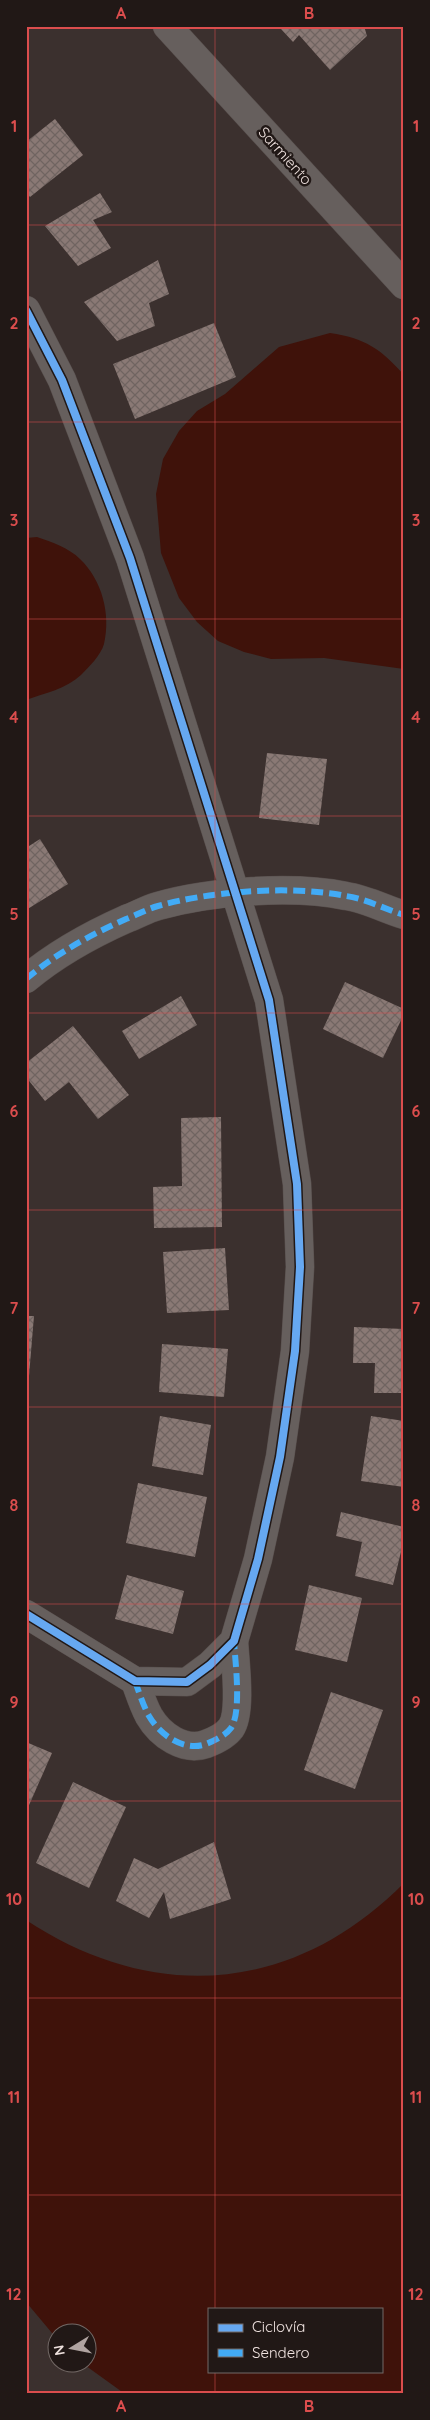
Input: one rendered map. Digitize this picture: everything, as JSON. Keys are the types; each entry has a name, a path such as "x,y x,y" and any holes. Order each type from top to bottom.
{"street":[{"name":"Sarmiento","path":"167,26 404,285"},
{"path":"26,310 62,380 130,558 237,893 269,1000 297,1184 300,1267 295,1351 280,1456 258,1559 234,1641 238,1703 232,1727 214,1740 196,1748 176,1742 164,1734 149,1716 135,1681"},
{"path":"26,979 49,960 95,932 157,906 237,893 296,891 347,896 404,915"},
{"path":"26,1614 135,1681 187,1682 210,1666 234,1641"}],"shaded area":[{"path":"330,333 353,338 372,346 388,358 404,375 404,669 324,658 271,659 244,652 218,641 197,622 179,598 161,553 156,494 163,459 179,431 197,411 225,394 279,347"},
{"path":"37,537 66,549 88,567 103,598 106,633 100,652 81,675 62,687 26,700 26,538"},
{"path":"404,1883 404,2394 125,2394 94,2372 98,2372 98,2322 48,2322 48,2328 26,2302 26,1920 75,1947 124,1966 174,1975 222,1975 271,1965 317,1947 362,1920"}],"building":[{"path":"285,26 364,26 367,36 330,70 299,35 293,42 281,29"},
{"path":"55,119 83,155 30,197 26,192 26,142"},
{"path":"100,193 112,212 93,220 111,248 78,266 45,226"},
{"path":"158,260 169,294 149,303 155,326 117,341 84,302"},
{"path":"214,323 236,377 135,419 113,364"},
{"path":"267,753 327,759 319,825 259,818"},
{"path":"40,839 68,884 26,910 26,848"},
{"path":"345,982 404,1009 404,1014 383,1058 323,1029"},
{"path":"181,996 197,1025 139,1059 122,1031"},
{"path":"73,1026 129,1095 98,1119 69,1082 45,1101 26,1077 26,1063"},
{"path":"221,1117 222,1227 154,1228 153,1187 182,1186 181,1118"},
{"path":"225,1248 229,1310 167,1313 163,1252"},
{"path":"26,1316 34,1316 29,1376 26,1376"},
{"path":"354,1327 404,1329 404,1393 374,1393 375,1363 353,1363"},
{"path":"162,1344 228,1349 224,1397 159,1392"},
{"path":"160,1416 211,1425 203,1475 152,1466"},
{"path":"371,1416 404,1421 404,1487 361,1481"},
{"path":"138,1483 207,1497 195,1557 126,1543"},
{"path":"341,1512 404,1527 404,1539 393,1585 355,1576 362,1542 336,1536"},
{"path":"127,1575 184,1591 173,1634 115,1619"},
{"path":"309,1585 362,1598 347,1662 295,1650"},
{"path":"331,1692 383,1710 355,1789 304,1770"},
{"path":"26,1742 52,1753 26,1812"},
{"path":"73,1782 126,1807 89,1888 36,1863"},
{"path":"214,1842 231,1899 170,1919 164,1892 149,1918 116,1901 134,1858 158,1869"}],"marked path":[{"path":"26,979 62,953 113,925 154,907 202,897 227,893 277,890 325,893 361,899 404,915"},
{"path":"135,1681 149,1716 159,1730 181,1744 198,1746 209,1743 226,1733 231,1728 234,1720 237,1698 234,1641"}],"cycle path":[{"path":"26,310 62,380 130,558 269,1000 297,1184 300,1267 295,1351 280,1457 258,1559 234,1641 210,1665 187,1682 135,1681 26,1614"}]}
